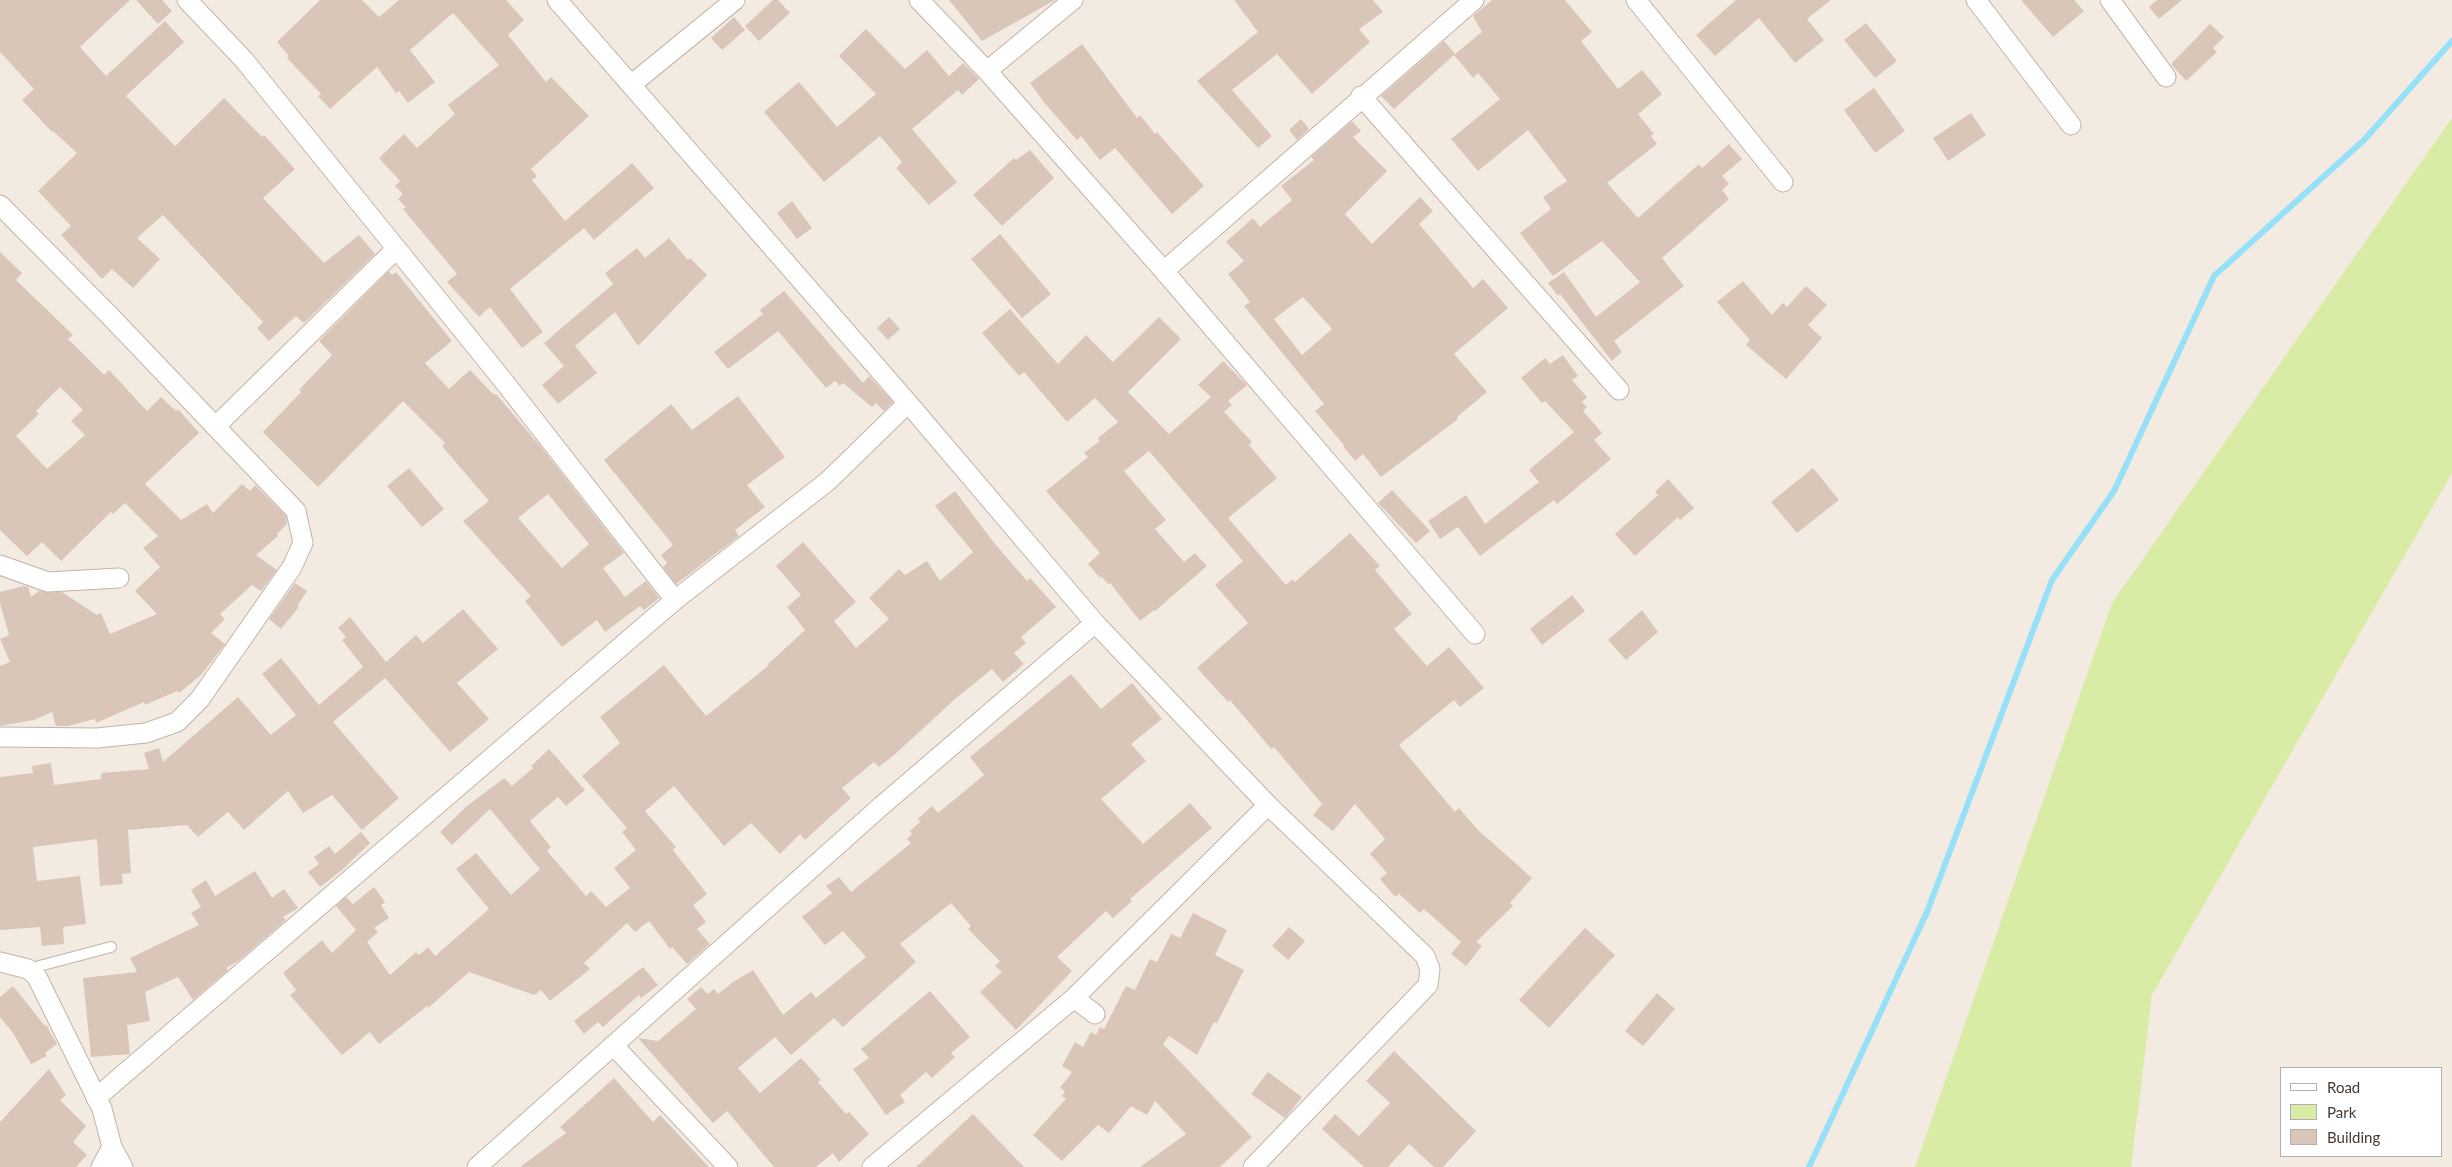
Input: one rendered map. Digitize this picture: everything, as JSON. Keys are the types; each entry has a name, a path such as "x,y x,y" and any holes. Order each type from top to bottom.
{"street":[{"path":"187,0 244,60 502,379 675,600"},
{"path":"556,0 632,84 908,403 1095,623 1268,805 1414,943 1425,956 1430,969 1428,985 1253,1167"},
{"path":"632,84 735,0"},
{"path":"919,0 987,71 1164,271 1474,634"},
{"path":"987,71 1073,0"},
{"path":"1164,271 1361,96 1474,0"},
{"path":"1636,0 1783,182"},
{"path":"1976,0 2070,125"},
{"path":"2110,0 2166,76"},
{"path":"1361,96 1619,390"},
{"path":"0,205 216,426 296,512 303,543 292,567 200,699 177,722 146,733 97,738 0,737"},
{"path":"216,426 396,250"},
{"path":"96,1098 675,600 828,481 908,403"},
{"path":"0,565 48,582 120,578"},
{"path":"477,1167 879,808 1095,623"},
{"path":"872,1167 1074,998 1268,805"},
{"path":"0,962 28,969 37,977 102,1109 112,1147 123,1167"},
{"path":"1074,998 1095,1014"},
{"path":"613,1045 728,1167"},
{"path":"101,1167 112,1147"}],"lane":[{"path":"28,969 112,947"}],"green space":[{"path":"2452,118 2452,473 2152,995 2131,1167 1915,1167 2112,603"}],"building":[{"path":"0,0 130,0 80,47 106,76 165,21 184,42 126,96 175,146 224,98 262,137 264,135 295,169 263,198 324,263 359,235 375,254 304,323 296,316 269,341 257,328 263,322 163,215 137,238 160,259 133,288 112,269 102,279 61,235 71,226 38,191 77,153 52,132 22,100 34,89 0,52"},
{"path":"136,0 162,0 172,11 158,24"},
{"path":"320,0 362,0 379,17 399,0 506,0 524,20 508,35 546,82 551,77 589,116 531,169 537,176 532,180 565,221 632,163 654,188 594,240 584,228 510,289 543,332 522,348 490,307 479,317 447,282 457,274 403,209 406,207 398,199 403,194 395,186 400,181 379,158 404,134 417,148 455,114 448,105 499,65 453,13 410,50 435,82 408,103 399,91 396,93 377,67 330,109 318,96 321,94 287,58 289,56 277,42"},
{"path":"773,0 778,0 790,13 759,41 745,26"},
{"path":"949,0 1055,0 982,41"},
{"path":"1234,0 1373,0 1383,12 1359,29 1370,42 1312,94 1277,54 1232,90 1272,136 1258,148 1197,81 1258,32"},
{"path":"1492,0 1565,0 1592,32 1581,41 1618,89 1642,70 1662,94 1638,114 1654,134 1651,136 1657,144 1607,183 1638,218 1699,164 1702,168 1729,144 1742,159 1722,176 1729,184 1722,190 1729,199 1662,258 1684,286 1614,341 1622,352 1612,361 1560,294 1558,296 1548,283 1564,272 1596,317 1640,282 1602,241 1553,276 1520,233 1551,209 1543,197 1567,181 1528,130 1478,171 1451,139 1500,99 1478,73 1473,78 1454,55 1394,109 1381,96 1444,41 1455,54 1482,32 1473,16"},
{"path":"1736,0 1831,0 1807,19 1824,40 1795,63 1759,18 1715,56 1696,35"},
{"path":"2021,0 2074,0 2084,11 2053,37"},
{"path":"2157,0 2182,0 2159,19 2149,7"},
{"path":"734,17 745,30 722,50 711,38"},
{"path":"1866,23 1897,61 1875,78 1844,40"},
{"path":"2210,24 2224,37 2213,48 2217,52 2186,81 2171,64"},
{"path":"866,29 905,69 927,50 949,76 963,63 979,79 962,95 958,90 912,129 957,182 929,205 896,168 902,162 880,136 824,182 764,112 799,82 837,127 876,94 839,56"},
{"path":"1082,44 1137,118 1140,115 1155,134 1157,132 1204,186 1172,214 1115,148 1100,160 1081,136 1077,140 1047,106 1030,83"},
{"path":"1874,88 1905,131 1875,153 1844,110"},
{"path":"1971,113 1986,135 1948,161 1933,138"},
{"path":"1301,119 1309,129 1297,140 1289,130"},
{"path":"1352,121 1361,131 1353,137 1387,171 1345,214 1372,244 1420,197 1433,211 1419,224 1473,288 1483,279 1508,308 1454,354 1487,392 1457,417 1458,419 1381,477 1363,454 1355,461 1315,411 1324,404 1244,306 1250,302 1228,274 1244,261 1226,242 1253,218 1260,227 1292,200 1281,186 1314,160 1311,157","holes":["1303,297 1332,329 1302,355 1274,319"]},
{"path":"1030,150 1054,178 1002,226 973,195 1014,158 1016,160"},
{"path":"792,201 812,228 797,239 777,213"},
{"path":"1000,234 1051,294 1022,318 971,259"},
{"path":"669,238 688,260 690,258 707,275 638,346 615,312 575,346 597,373 558,404 542,385 564,366 544,343 613,284 605,273 637,248 645,258"},
{"path":"0,252 22,273 16,280 73,335 68,339 104,375 109,370 147,411 161,397 176,411 178,409 199,433 145,484 181,520 207,504 213,513 242,484 250,491 255,485 286,516 287,524 277,534 278,536 256,555 277,570 261,591 252,585 220,614 225,619 211,633 225,644 201,675 179,693 177,691 145,705 144,702 96,723 95,719 68,726 56,726 52,712 34,720 0,726 0,666 10,662 0,639 9,635 0,603 0,592 24,586 28,587 31,597 39,591 62,592 97,615 101,613 110,634 157,614 135,591 160,567 143,548 158,536 125,503 113,514 111,512 61,561 42,542 27,556 0,530","holes":["60,387 83,410 71,421 85,435 47,469 16,436 39,414 36,411"]},
{"path":"389,271 392,275 396,272 452,341 425,363 449,389 470,370 494,395 496,394 541,447 624,553 603,568 625,597 646,581 659,598 644,610 640,606 605,632 597,620 562,647 525,601 531,596 463,521 489,501 442,446 445,443 403,401 318,487 263,432 301,392 299,390 332,355 319,341","holes":["548,494 589,544 562,568 518,518"]},
{"path":"1743,281 1772,315 1783,303 1787,307 1806,286 1827,305 1808,325 1822,338 1786,379 1746,345 1750,340 1717,302"},
{"path":"784,291 863,383 869,376 893,402 884,411 876,403 872,407 843,383 840,386 835,381 826,388 778,331 728,369 714,352 763,314 760,310"},
{"path":"1010,309 1058,364 1086,335 1113,362 1159,317 1181,339 1128,392 1169,434 1211,397 1198,385 1223,361 1247,385 1228,401 1232,405 1224,412 1252,442 1249,445 1277,478 1228,518 1286,585 1293,579 1295,582 1350,533 1380,566 1375,570 1412,614 1394,629 1427,666 1449,647 1484,688 1460,707 1454,700 1399,745 1455,812 1459,808 1478,830 1532,878 1510,903 1513,906 1476,942 1482,946 1466,966 1451,954 1461,942 1424,909 1420,913 1399,894 1395,897 1380,879 1387,873 1370,854 1385,839 1355,804 1333,831 1313,815 1322,804 1274,747 1271,749 1230,700 1228,702 1197,668 1248,623 1215,585 1243,561 1149,451 1124,471 1166,520 1155,529 1184,562 1195,553 1207,566 1155,611 1140,621 1110,583 1108,584 1101,576 1100,578 1088,564 1100,553 1046,491 1088,457 1084,453 1100,441 1098,438 1118,422 1095,398 1067,422 1024,372 1019,376 982,333"},
{"path":"889,317 900,329 888,340 877,328"},
{"path":"1563,355 1578,376 1572,380 1587,397 1582,402 1587,407 1583,411 1602,433 1594,440 1611,459 1557,504 1554,500 1480,556 1458,527 1440,539 1428,521 1466,495 1485,524 1539,482 1529,470 1574,432 1545,401 1542,403 1521,378 1545,358 1550,364"},
{"path":"738,396 785,457 747,485 765,507 735,530 739,536 676,584 663,567 667,563 661,555 673,545 604,460 671,404 692,430"},
{"path":"409,468 444,509 422,527 387,486"},
{"path":"1813,468 1839,500 1797,533 1771,502"},
{"path":"1668,479 1694,508 1680,520 1678,517 1635,556 1615,534 1658,495 1655,492"},
{"path":"1392,490 1430,531 1416,543 1378,503"},
{"path":"955,491 995,544 1027,581 1030,578 1056,607 1021,637 1026,643 1014,653 1024,664 1003,682 992,669 879,767 874,762 842,788 851,798 805,840 800,834 780,854 751,823 724,846 674,786 645,811 676,847 673,850 707,894 693,905 706,922 697,929 710,944 687,964 672,947 670,949 649,921 635,932 627,923 584,963 590,969 550,1001 541,990 534,995 469,972 428,1008 427,1006 379,1044 370,1032 342,1055 290,995 296,990 283,973 322,940 332,953 356,930 336,906 346,897 353,904 374,887 385,902 381,905 389,918 374,928 378,932 367,942 390,975 416,952 419,955 428,947 435,956 489,909 456,869 476,853 511,895 540,869 490,809 452,845 440,832 467,806 504,778 512,786 533,768 531,766 549,749 585,790 566,806 558,797 530,821 551,847 547,851 586,896 591,891 606,907 630,888 614,868 636,850 622,832 627,828 582,776 620,743 600,717 664,665 706,716 769,665 805,630 787,607 801,595 776,566 803,542 856,602 834,621 856,648 889,619 869,598 899,569 905,575 927,561 940,581 973,552 935,506"},
{"path":"295,583 307,591 297,606 299,607 281,629 269,619"},
{"path":"1572,595 1585,611 1542,645 1530,629"},
{"path":"463,609 498,649 457,683 489,719 450,752 385,678 333,722 399,798 362,830 332,795 303,813 288,791 244,830 228,812 198,837 187,825 128,830 131,873 122,874 123,884 100,886 97,839 33,847 37,881 80,876 86,924 63,927 64,944 42,946 40,927 0,930 0,777 33,773 32,766 51,763 54,785 101,779 101,773 149,769 144,753 159,748 163,762 238,697 271,735 296,715 262,674 281,658 319,705 363,667 342,640 346,637 338,628 350,617 386,662 416,635 423,643"},
{"path":"1642,610 1658,632 1626,660 1608,640"},
{"path":"1071,674 1101,709 1132,683 1162,719 1131,744 1146,761 1101,799 1143,844 1190,803 1212,828 1130,899 1132,901 1113,918 1106,911 1057,957 1072,971 1016,1030 980,992 1002,972 995,966 1000,961 968,929 971,926 951,903 900,944 916,962 843,1027 834,1018 791,1055 775,1037 738,1068 760,1093 801,1058 821,1080 818,1082 846,1114 849,1112 869,1134 839,1162 833,1153 816,1167 774,1167 727,1111 713,1123 638,1038 658,1041 696,1009 687,999 701,987 708,994 714,989 718,994 753,970 783,1015 811,992 816,998 866,957 843,931 825,945 802,917 832,893 826,886 839,877 851,892 911,843 907,839 912,834 910,831 920,822 918,819 932,806 938,813 984,775 970,757"},
{"path":"361,832 370,843 342,870 320,887 308,872 319,864 314,857 329,846 335,854"},
{"path":"255,871 272,898 284,889 298,908 283,917 286,920 238,961 226,968 228,970 193,1000 178,977 145,992 150,1021 127,1025 130,1054 91,1057 83,978 137,972 130,958 199,925 191,913 201,907 191,890 206,880 215,896"},
{"path":"1193,913 1227,930 1215,955 1244,970 1217,1023 1214,1022 1197,1055 1169,1036 1163,1044 1252,1137 1220,1167 1140,1167 1186,1134 1155,1101 1147,1115 1131,1106 1109,1133 1098,1125 1062,1161 1033,1135 1066,1099 1062,1096 1065,1091 1060,1088 1072,1072 1062,1066 1075,1042 1083,1047 1091,1032 1096,1035 1100,1027 1104,1029 1126,986 1135,990 1150,959 1157,962 1171,934 1180,938"},
{"path":"1289,927 1305,941 1288,960 1272,946"},
{"path":"1585,928 1615,955 1549,1028 1519,1000"},
{"path":"643,967 658,985 641,998 639,995 603,1027 598,1022 584,1034 574,1021"},
{"path":"13,986 46,1025 57,1044 45,1053 47,1056 31,1064 13,1033 0,1017 0,997"},
{"path":"930,991 970,1037 951,1053 955,1057 932,1078 926,1072 900,1095 905,1102 886,1115 853,1069 869,1058 861,1049"},
{"path":"1657,993 1675,1009 1643,1046 1625,1031"},
{"path":"1394,1051 1476,1131 1443,1167 1434,1167 1409,1144 1388,1167 1364,1167 1322,1129 1335,1114 1359,1136 1390,1103 1366,1081"},
{"path":"49,1069 66,1095 60,1100 86,1126 73,1142 87,1155 76,1167 0,1167 0,1122"},
{"path":"1268,1072 1302,1097 1285,1118 1251,1094"},
{"path":"614,1078 653,1122 660,1115 709,1167 520,1167 566,1133 560,1127"},
{"path":"973,1114 1024,1167 916,1167"}],"waterway":[{"path":"1809,1167 1927,912 2052,580 2114,491 2214,276 2364,140 2452,41"}]}
